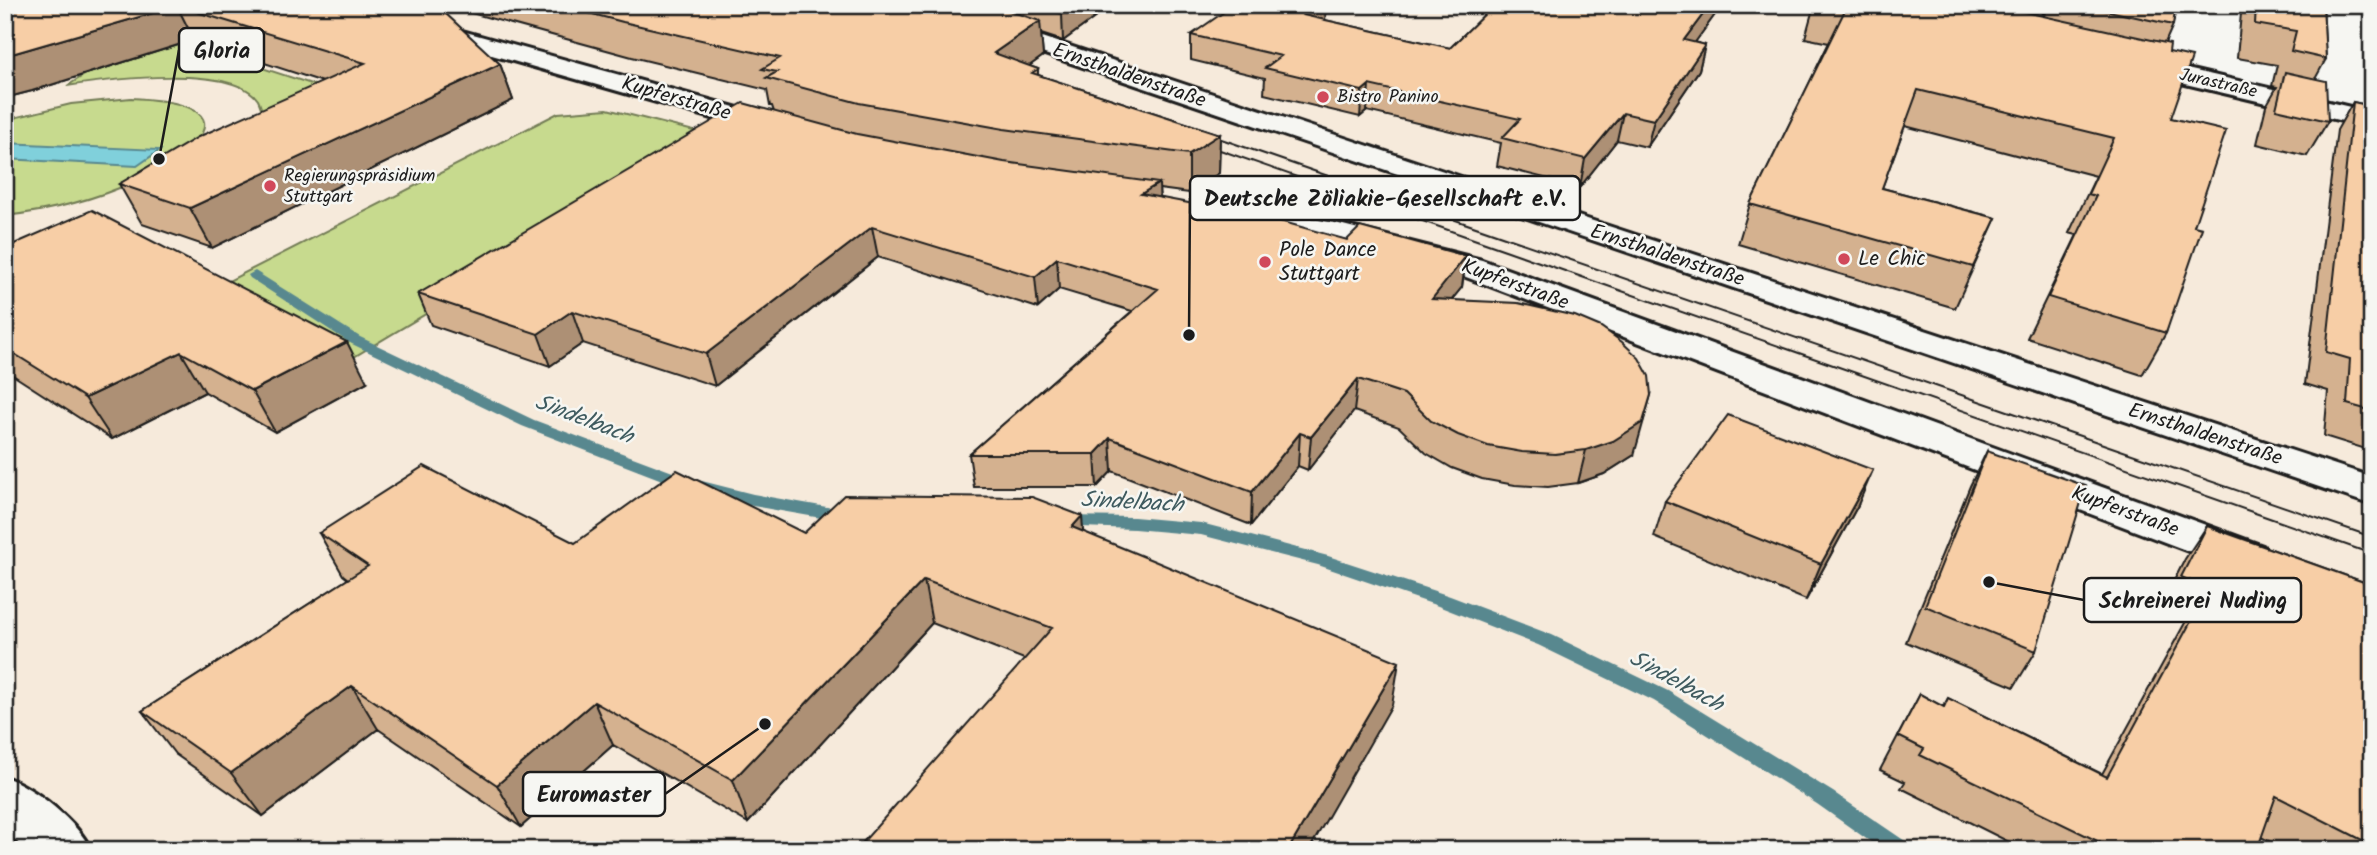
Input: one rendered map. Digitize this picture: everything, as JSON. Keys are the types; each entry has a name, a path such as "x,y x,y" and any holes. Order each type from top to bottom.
{"street":[{"name":"Kupferstraße","path":"342,5 808,136"},
{"name":"Ernsthaldenstraße","path":"923,5 1551,218 2372,491"},
{"path":"2033,5 2009,36 2048,45"},
{"name":"Jurastraße","path":"2115,60 2372,120"},
{"name":"Kupferstraße","path":"1199,206 1335,232 1470,267 2280,569"},
{"path":"5,799 64,850"}],"shaded area":[{"path":"5,5 1879,5 2372,112 2372,850 5,850"}],"green space":[{"path":"185,43 330,90 263,115 258,100 244,89 223,81 167,77 110,80 67,86 86,74"},
{"path":"131,98 170,102 196,111 203,119 203,130 189,148 136,181 72,203 5,216 5,120 71,104"},
{"path":"607,109 702,133 705,147 347,361 211,290 558,113"}],"water":[{"path":"5,143 160,150 137,166 5,159"}],"building":[{"path":"5,5 416,5 445,13 500,64 190,208 119,184 198,137 365,63 177,6 5,56"},
{"path":"558,5 831,5 838,8 843,5 991,5 1040,21 994,53 1038,69 1032,73 1220,134 1189,154 1004,129 859,103 766,78 777,72 762,69 780,58"},
{"path":"1034,5 1074,5 1062,14"},
{"path":"1234,5 1317,5 1303,15 1450,48 1494,5 1710,5 1684,40 1705,45 1654,120 1623,113 1585,159 1502,138 1520,119 1369,85 1362,91 1265,68 1281,56 1191,35"},
{"path":"1819,5 1990,5 2170,44 2169,52 2192,57 2171,118 2226,131 2194,226 2202,228 2166,333 2048,297 2096,196 2088,194 2114,138 1918,90 1882,188 1996,218 1973,267 1750,204 1845,10"},
{"path":"2081,5 2176,5 2173,25"},
{"path":"2256,5 2323,5 2326,59 2291,51 2296,31 2255,24"},
{"path":"2285,72 2326,81 2328,121 2276,109"},
{"path":"2353,102 2372,106 2372,411 2347,404 2350,359 2326,352"},
{"path":"743,103 857,134 1004,162 1159,183 1141,194 1273,219 1347,240 1360,227 1466,256 1432,299 1518,303 1575,316 1601,327 1639,358 1649,376 1651,395 1643,422 1613,441 1586,450 1555,454 1522,452 1488,446 1458,435 1431,421 1404,394 1358,379 1311,437 1300,433 1252,492 1110,438 1095,454 969,454 1158,289 1057,258 1035,277 872,227 706,354 572,311 538,334 418,294"},
{"path":"92,210 347,342 252,391 181,352 85,398 5,348 5,248"},
{"path":"1728,415 1873,470 1821,564 1665,501"},
{"path":"1987,451 2086,486 2036,651 1925,606"},
{"path":"424,466 575,543 677,470 804,533 844,495 1032,497 1082,516 1072,527 1399,662 1288,850 856,850 1052,628 924,580 733,780 594,702 497,785 352,686 231,773 142,711 368,566 319,533"},
{"path":"2207,526 2372,585 2372,845 2276,796 2257,850 2116,850 1920,755 1924,749 1898,736 1920,694 1944,707 1948,698 2107,777 2209,588 2181,577"}],"waterway":[{"name":"Sindelbach","path":"255,275 355,340 528,423 681,481 753,500 844,516"},
{"name":"Sindelbach","path":"1062,522 1134,523 1201,529 1322,560 1444,601 1545,640 1661,696 1825,798 1900,850"}],"tram line":[{"path":"1201,132 2372,537"},
{"path":"1200,143 2372,554"}],"place":[{"name":"Bistro Panino","path":"1323,97"},
{"name":"Gloria","path":"159,159"},
{"name":"Regierungspräsidium Stuttgart","path":"270,186"},
{"name":"Le Chic","path":"1844,259"},
{"name":"Pole Dance Stuttgart","path":"1265,262"},
{"name":"Deutsche Zöliakie-Gesellschaft e.V.","path":"1189,335"},
{"name":"Schreinerei Nuding","path":"1989,582"},
{"name":"Euromaster","path":"765,724"}]}
